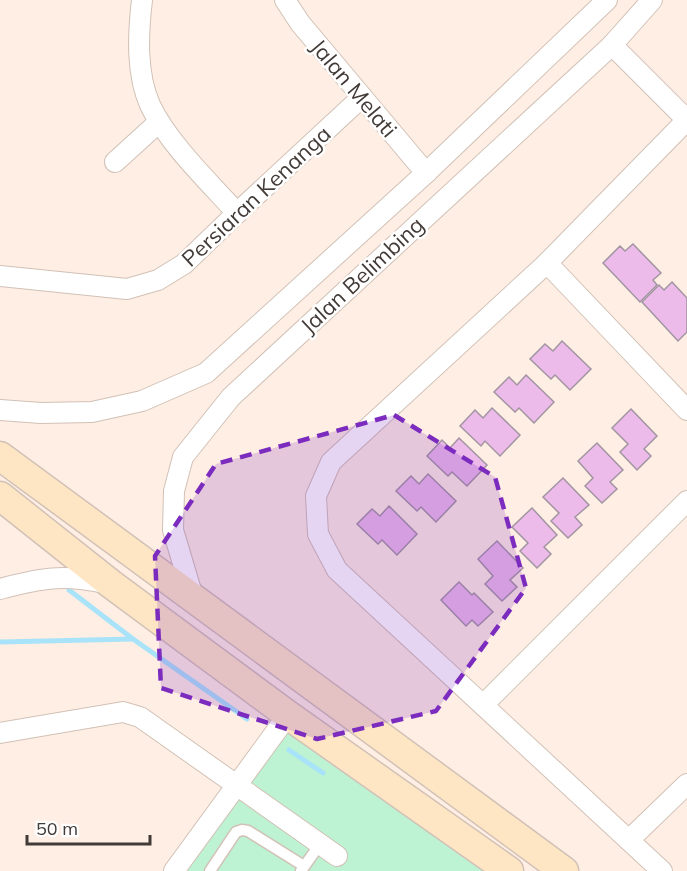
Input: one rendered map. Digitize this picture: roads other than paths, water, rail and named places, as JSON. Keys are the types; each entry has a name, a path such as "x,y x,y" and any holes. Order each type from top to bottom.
{"main road":[{"path":"0,456 564,871"},
{"path":"0,496 111,584 288,715 509,871"}],"street":[{"path":"142,0 139,51 149,103 169,136 237,213"},
{"name":"Jalan Melati","path":"285,0 300,23 426,173"},
{"name":"Jalan Belimbing","path":"0,410 41,413 92,412 142,401 206,374 426,173 608,0"},
{"name":"Jalan Belimbing","path":"193,597 174,530 174,491 183,457 200,434 231,397 612,45 652,0"},
{"path":"612,45 687,120 547,263 331,462 316,496 318,534 337,570 662,871"},
{"name":"Persiaran Kenanga","path":"0,276 127,289 158,280 184,264 362,98"},
{"path":"115,162 159,122"},
{"path":"547,263 687,410"},
{"path":"483,705 687,501"},
{"path":"0,589 34,579 74,577 111,584"},
{"path":"0,733 123,712 140,717 337,856"},
{"path":"174,871 288,715"},
{"path":"629,840 687,784"}],"lane":[{"path":"210,871 236,832 242,830 248,831 302,868 320,844"}],"waterway":[{"path":"69,590 133,639 247,719"},
{"path":"0,642 133,639"},
{"path":"289,750 323,773"}]}
